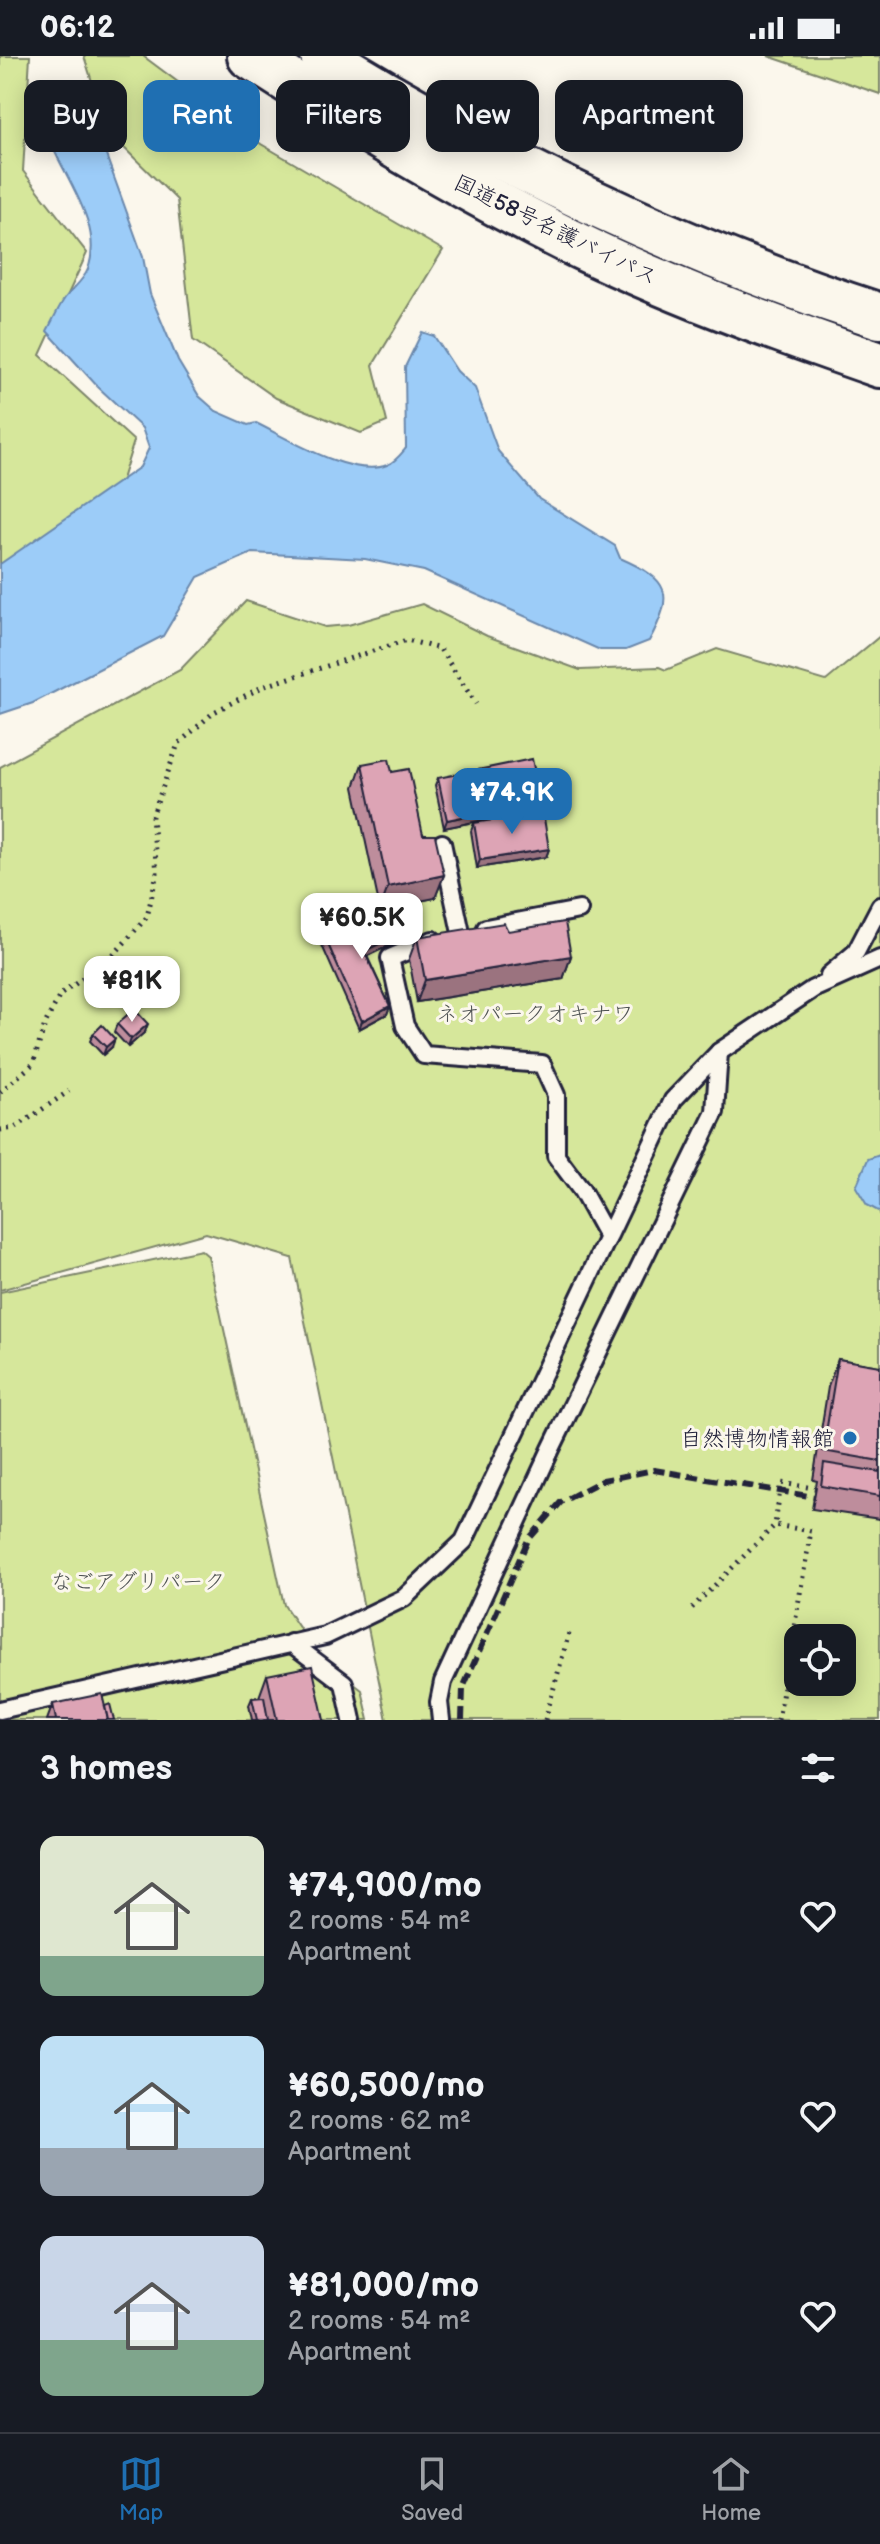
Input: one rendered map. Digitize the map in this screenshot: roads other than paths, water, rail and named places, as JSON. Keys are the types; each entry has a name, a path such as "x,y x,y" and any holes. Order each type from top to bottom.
{"highway":[{"name":"国道58号名護バイパス","path":"250,56 379,138 565,239 768,326 880,365"},
{"name":"国道58号名護バイパス","path":"323,56 414,111 585,202 778,283 880,316"}],"lane":[{"path":"442,843 461,933"},
{"path":"11,1712 325,1636 404,1598 464,1541 673,1100 719,1052 813,989 856,952 880,906"},
{"path":"579,910 440,937 390,958 405,1026 424,1055 542,1064 556,1095 556,1156 582,1191 608,1238"},
{"path":"813,989 880,959"},
{"path":"441,1720 439,1702 443,1682 551,1449 715,1112 719,1052"},
{"path":"291,1643 344,1683 352,1720"}],"water":[{"path":"105,152 143,257 150,294 178,361 199,396 216,411 248,425 256,423 339,462 373,468 387,465 406,448 405,367 422,332 434,336 457,371 475,388 498,451 539,499 615,546 620,558 658,581 664,599 649,641 626,650 600,650 424,571 365,559 252,553 198,577 163,636 33,703 0,714 0,564 140,467 149,448 142,428 98,387 47,331 65,298 86,273 92,246 88,223 79,200 56,154"},
{"path":"880,1155 880,1212 867,1205 856,1187 868,1159"}],"railway":[{"path":"462,1720 463,1688 528,1540 561,1502 603,1480 654,1470 880,1508"}],"place":[{"name":"自然博物情報館","path":"850,1438"}],"park label":[{"name":"ネオパークオキナワ","path":"535,1013"},
{"name":"なごアグリパーク","path":"138,1581"}]}
